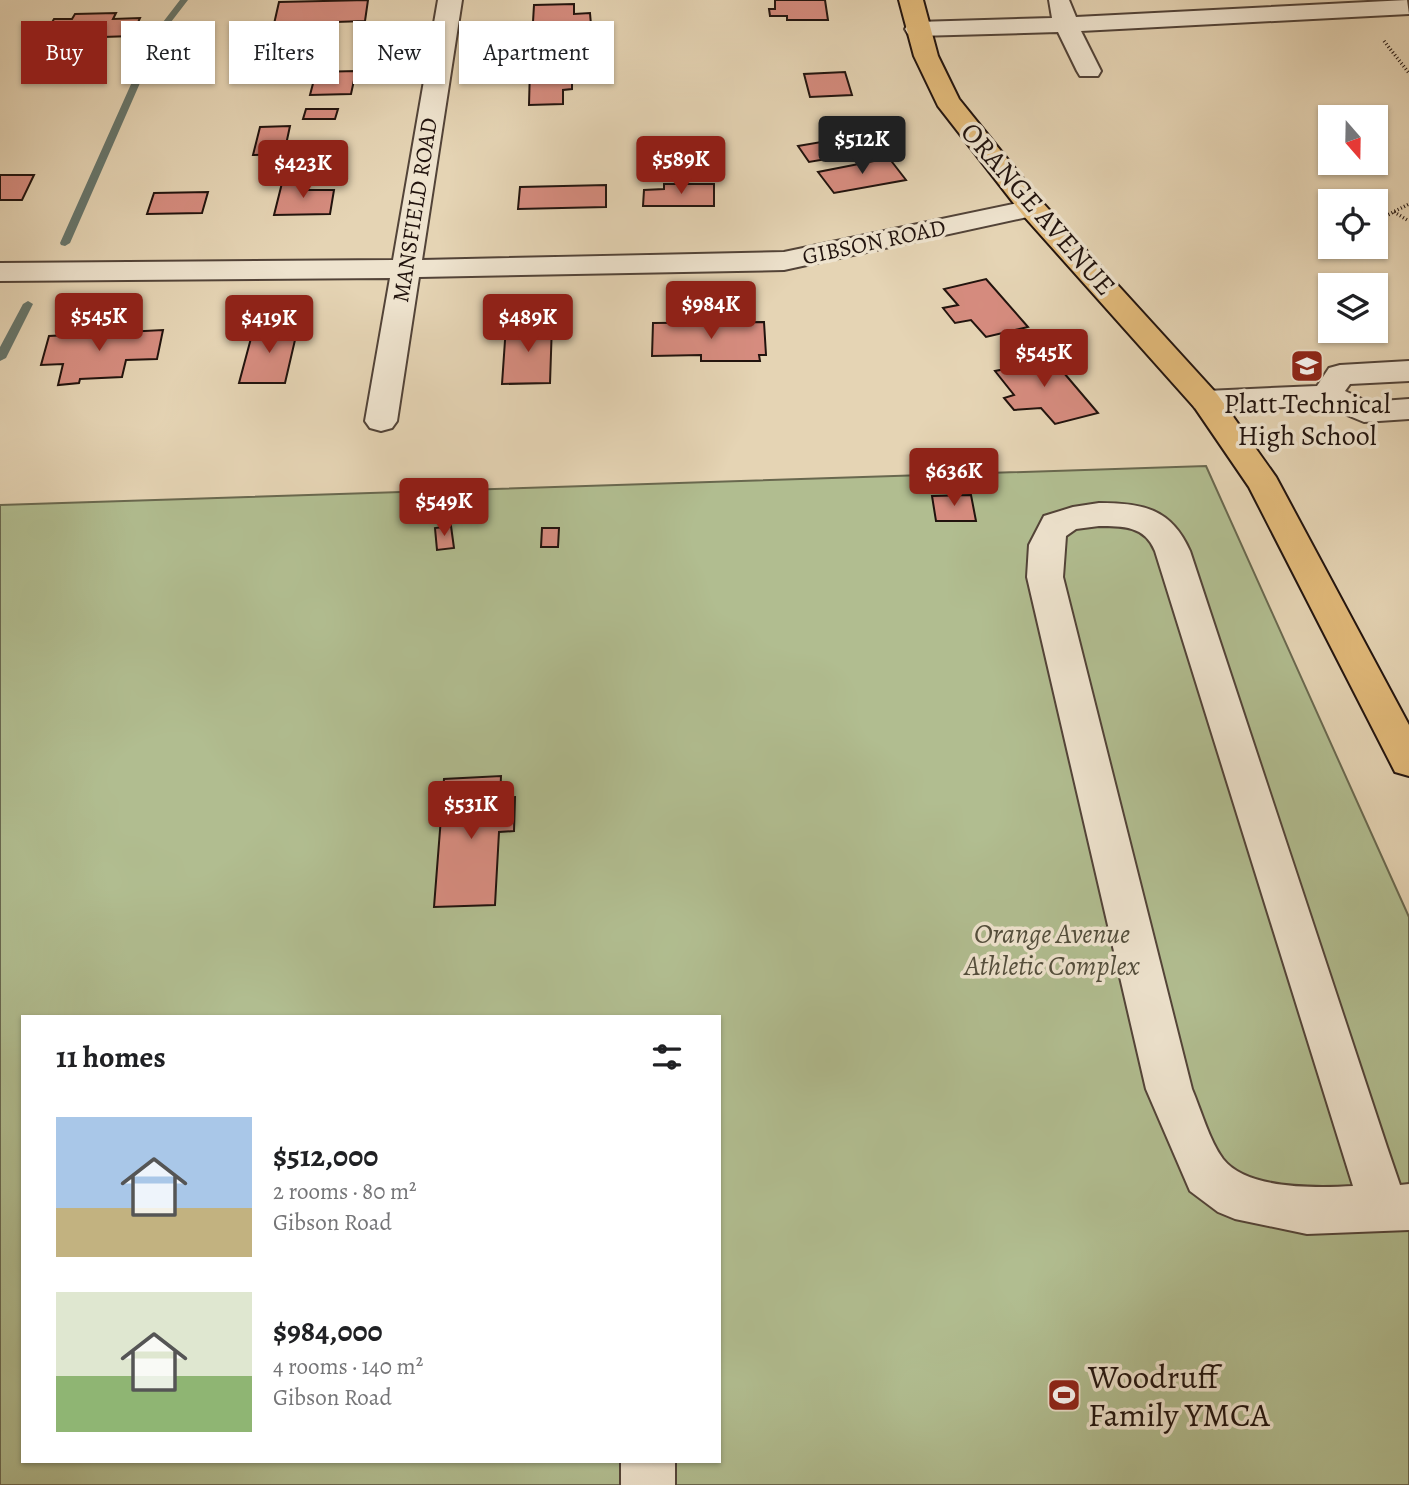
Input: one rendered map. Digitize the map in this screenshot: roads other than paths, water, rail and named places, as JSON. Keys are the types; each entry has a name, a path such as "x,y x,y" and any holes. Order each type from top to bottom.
{"main road":[{"name":"ORANGE AVENUE","path":"914,14 947,101 1032,208 1206,401 1264,485 1409,761"}],"street":[{"name":"MANSFIELD ROAD","path":"381,421 450,0"},
{"path":"1058,0 1066,26 1089,71"},
{"path":"914,14 1066,26 1409,7"},
{"name":"GIBSON ROAD","path":"0,272 405,269 783,261 1032,208"},
{"path":"1327,395 1340,375 1409,371"},
{"path":"1206,401 1327,395 1364,412 1409,409"},
{"path":"1077,515 1132,516 1157,525 1167,537 1195,612 1300,960 1396,1207 1307,1211 1235,1196 1207,1175 1168,1089 1045,577 1044,557 1050,533 1057,523 1077,515"},
{"path":"648,1463 648,1485"}],"waterway":[{"path":"65,243 157,35 184,0"},
{"path":"0,358 28,304"}],"place":[{"name":"Platt Technical High School","path":"1307,366"},
{"name":"Woodruff Family YMCA","path":"1064,1395"}],"park label":[{"name":"Orange Avenue Athletic Complex","path":"1052,950"}]}
